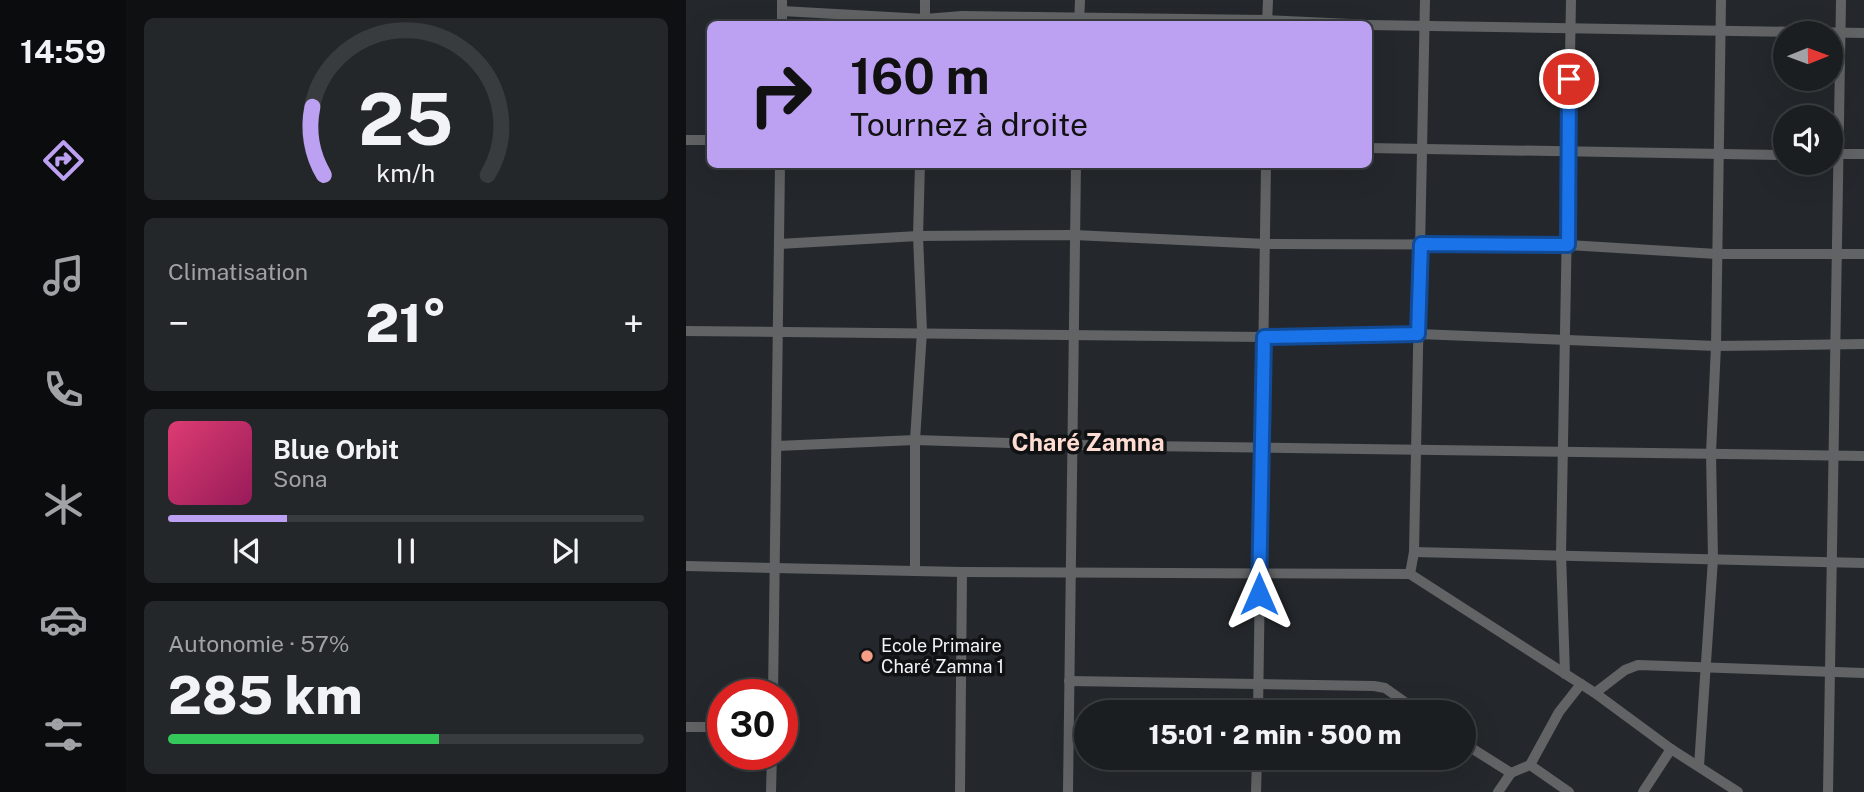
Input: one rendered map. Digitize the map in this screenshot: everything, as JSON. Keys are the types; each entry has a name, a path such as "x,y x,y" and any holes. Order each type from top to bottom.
{"street":[{"path":"925,0 925,21"},
{"path":"931,21 962,16 1079,21 1080,0"},
{"path":"1267,21 1268,0"},
{"path":"1410,574 1414,552 1425,0"},
{"path":"1565,674 1561,554 1571,0"},
{"path":"1699,766 1713,559 1711,453 1716,346 1721,0"},
{"path":"1840,21 1841,0"},
{"path":"782,6 916,21"},
{"path":"1372,26 1773,33"},
{"path":"1843,33 1864,33"},
{"path":"686,140 707,140"},
{"path":"1372,148 1773,155"},
{"path":"1843,154 1864,154"},
{"path":"773,679 780,168"},
{"path":"915,571 915,440 922,331 918,236 920,168"},
{"path":"1068,792 1076,168"},
{"path":"1258,700 1266,168"},
{"path":"1828,792 1839,252 1835,175"},
{"path":"779,244 918,236 1074,235 1266,244 1568,245 1717,254 1864,254"},
{"path":"686,331 922,331 1264,337 1418,334 1716,346 1836,342 1864,344"},
{"path":"777,446 915,440 1073,445 1864,456"},
{"path":"1414,552 1864,563"},
{"path":"686,566 962,572 1410,574 1595,693 1671,749 1738,792"},
{"path":"960,792 962,572"},
{"path":"1595,693 1638,664 1864,673"},
{"path":"1069,681 1374,686 1385,688 1402,700"},
{"path":"1498,792 1511,773 1530,765 1559,712 1581,684"},
{"path":"686,727 707,727"},
{"path":"1643,792 1671,749"},
{"path":"1476,751 1511,773"},
{"path":"1530,765 1569,792"},
{"path":"771,792 772,770"},
{"path":"1256,792 1257,770"}],"place":[{"name":"Ecole Primaire Charé Zamna 1","path":"867,656"}],"district":[{"name":"Charé Zamna","path":"1088,443"}],"route":[{"path":"1259,594 1264,337 1418,334 1421,244 1568,245 1569,79"}]}
